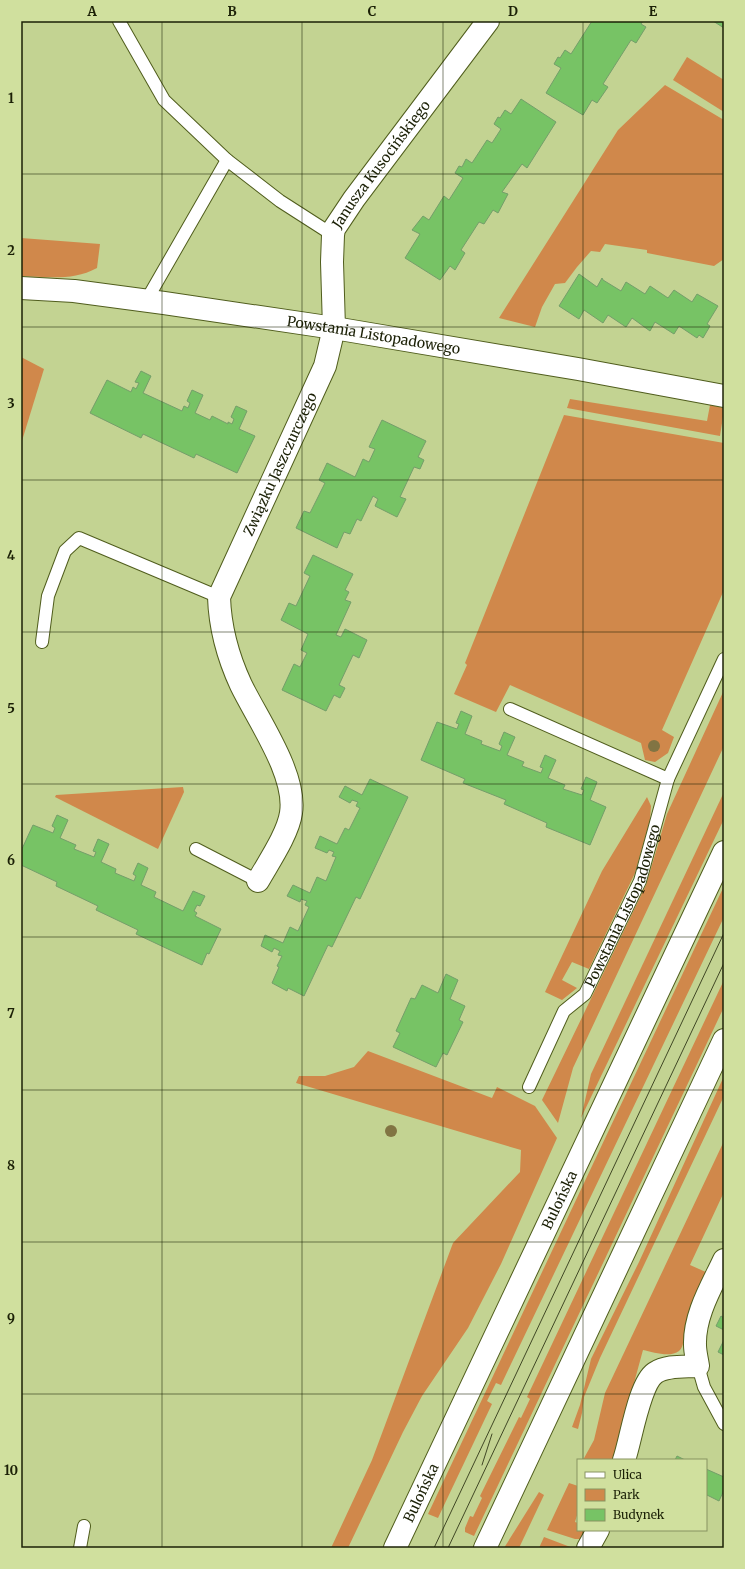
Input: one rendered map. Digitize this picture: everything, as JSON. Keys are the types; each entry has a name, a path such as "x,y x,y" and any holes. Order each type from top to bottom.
{"street":[{"name":"Janusza Kusocińskiego","path":"334,328 332,262 334,229 348,207 488,21"},
{"name":"Powstania Listopadowego","path":"21,288 74,291 334,328 724,396"},
{"name":"Związku Jaszczurczego","path":"258,881 289,824 291,813 291,792 282,764 240,684 223,637 219,597 325,366 334,328"},
{"name":"Bulońska","path":"395,1548 724,852"},
{"path":"485,1548 724,1040"},
{"path":"624,1459 642,1393 648,1381 655,1373 669,1368 698,1366 695,1344 697,1326 704,1304 724,1260"},
{"path":"588,1548 597,1531"}],"lane":[{"path":"119,21 164,100 228,160 280,201 333,235"},
{"path":"146,301 228,160"},
{"path":"42,642 48,596 65,551 79,538 219,597"},
{"name":"Powstania Listopadowego","path":"529,1087 564,1011 585,994 640,880 668,779 724,659"},
{"path":"510,709 668,779"},
{"name":"Związku Jaszczurczego","path":"196,849 258,881"},
{"path":"698,1366 704,1387 724,1424"},
{"path":"80,1548 84,1526"}],"green space":[{"path":"687,57 724,80 724,112 673,80"},
{"path":"665,85 724,120 724,259 714,266 647,253 647,250 605,244 600,252 591,251 565,283 555,284 542,307 535,327 499,318 618,130"},
{"path":"21,238 100,244 97,268 70,277 21,276"},
{"path":"21,357 44,369 21,444"},
{"path":"570,399 707,421 710,405 724,408 720,436 567,408"},
{"path":"564,415 724,443 724,590 662,730 674,737 668,753 655,762 645,760 641,743 510,685 496,712 454,694 467,665 465,663"},
{"path":"724,690 724,746 573,1068 558,1123 542,1100 646,885 667,814"},
{"path":"183,787 184,792 158,849 55,797 56,795"},
{"path":"724,792 724,819 581,1118 591,1074"},
{"path":"647,797 651,806 650,820 635,873 589,969 572,962 562,980 577,988 562,1000 545,992 602,871"},
{"path":"724,886 724,917 501,1385 496,1383 487,1401 492,1404 438,1518 428,1514"},
{"path":"724,980 724,1007 474,1536 465,1532 470,1516 473,1517 482,1498 480,1496 519,1417 521,1418 530,1399 527,1397"},
{"path":"368,1051 492,1098 497,1087 535,1106 557,1138 501,1264 468,1328 422,1396 403,1432 348,1548 331,1548 372,1460 453,1243 520,1172 521,1150 296,1083 299,1076 325,1076 354,1067"},
{"path":"724,1076 724,1096 600,1358 584,1397 578,1429 572,1427 580,1405 591,1359 639,1262"},
{"path":"724,1141 724,1192 690,1265 708,1273 687,1324 682,1347 679,1351 671,1354 661,1354 643,1350 613,1459 584,1459 594,1440 605,1393"},
{"path":"569,1483 577,1486 577,1515 575,1522 577,1523 577,1531 589,1531 582,1539 575,1539 547,1530"},
{"path":"539,1492 544,1495 519,1548 504,1548"},
{"path":"544,1537 573,1548 539,1548"}],"building":[{"path":"592,21 643,21 641,24 646,27 636,43 631,40 603,84 608,87 597,103 592,100 583,115 546,93 561,68 554,64 558,57 560,58 565,50 571,54"},
{"path":"713,21 724,21 724,28"},
{"path":"521,99 556,122 527,168 522,164 502,192 508,194 498,213 493,210 484,224 479,222 461,250 465,253 455,270 450,266 440,280 405,258 420,234 412,230 423,216 429,220 444,196 449,200 463,178 455,173 459,166 462,167 466,159 472,163 487,140 492,143 501,129 494,124 498,117 500,118 505,110 511,114"},
{"path":"579,274 597,287 602,278 621,291 626,282 645,294 650,286 668,298 674,290 692,302 697,294 718,306 707,324 710,326 703,338 699,335 697,338 679,326 674,334 655,322 650,331 632,318 626,327 608,315 603,323 584,310 579,319 559,306"},
{"path":"141,371 151,376 143,393 182,411 184,406 188,408 190,403 187,401 192,390 203,395 195,413 210,420 212,416 228,424 228,422 232,424 234,419 231,417 236,406 247,411 239,429 255,436 237,473 196,454 194,458 143,434 141,438 90,413 107,380 131,392 133,387 136,389 139,383 135,382"},
{"path":"382,420 426,441 418,457 424,460 420,469 414,467 400,497 406,499 397,517 375,506 378,499 373,496 361,521 357,519 350,534 344,532 337,548 296,528 304,511 310,513 325,483 319,480 327,463 355,477 363,459 369,462 375,449 369,447"},
{"path":"313,555 353,574 345,590 349,592 345,600 351,602 336,635 341,637 345,629 367,640 359,658 353,655 339,685 345,688 340,698 334,695 326,711 282,690 294,664 300,667 307,653 301,650 308,634 281,620 289,603 296,606 310,576 304,573"},
{"path":"461,711 472,716 465,734 482,741 481,744 500,751 502,746 499,744 504,732 515,737 507,755 524,762 522,766 541,773 543,768 540,767 545,755 556,760 548,778 565,785 563,789 582,795 584,790 581,789 586,777 597,782 590,800 606,807 590,845 546,827 547,823 504,804 506,800 463,783 465,779 421,760 437,722 457,729 459,724 456,723"},
{"path":"370,779 408,797 360,899 356,897 332,947 328,945 304,996 288,988 287,991 272,983 279,967 277,966 282,956 278,955 280,951 274,948 272,952 261,946 265,935 283,943 290,927 298,931 309,907 305,905 307,901 301,899 300,902 287,896 293,885 310,893 317,877 326,881 336,857 332,856 334,852 329,850 327,853 315,848 320,836 337,844 345,828 349,830 360,808 356,806 358,802 352,800 350,803 339,797 345,786 362,795"},
{"path":"57,815 68,820 60,838 76,845 74,849 94,857 96,852 93,851 98,839 109,844 101,862 116,869 115,873 134,881 136,876 133,874 138,863 148,868 141,885 156,892 154,897 183,911 193,891 205,896 200,906 197,905 194,911 197,913 195,916 221,929 202,965 136,934 138,930 96,910 98,906 56,886 57,882 21,865 21,851 33,825 53,833 55,828 52,826"},
{"path":"446,974 458,980 450,999 465,1006 459,1020 463,1022 447,1055 443,1053 436,1067 393,1047 400,1033 396,1031 411,998 415,999 422,985 438,993"},
{"path":"721,1316 724,1318 724,1330 716,1326"},
{"path":"724,1340 724,1355 718,1352"},
{"path":"677,1456 683,1459 676,1459"},
{"path":"707,1469 724,1477 724,1490 719,1501 707,1495"}],"tram line":[{"path":"434,1548 724,933"},
{"path":"448,1548 724,963"},
{"path":"482,1465 492,1434"}]}
